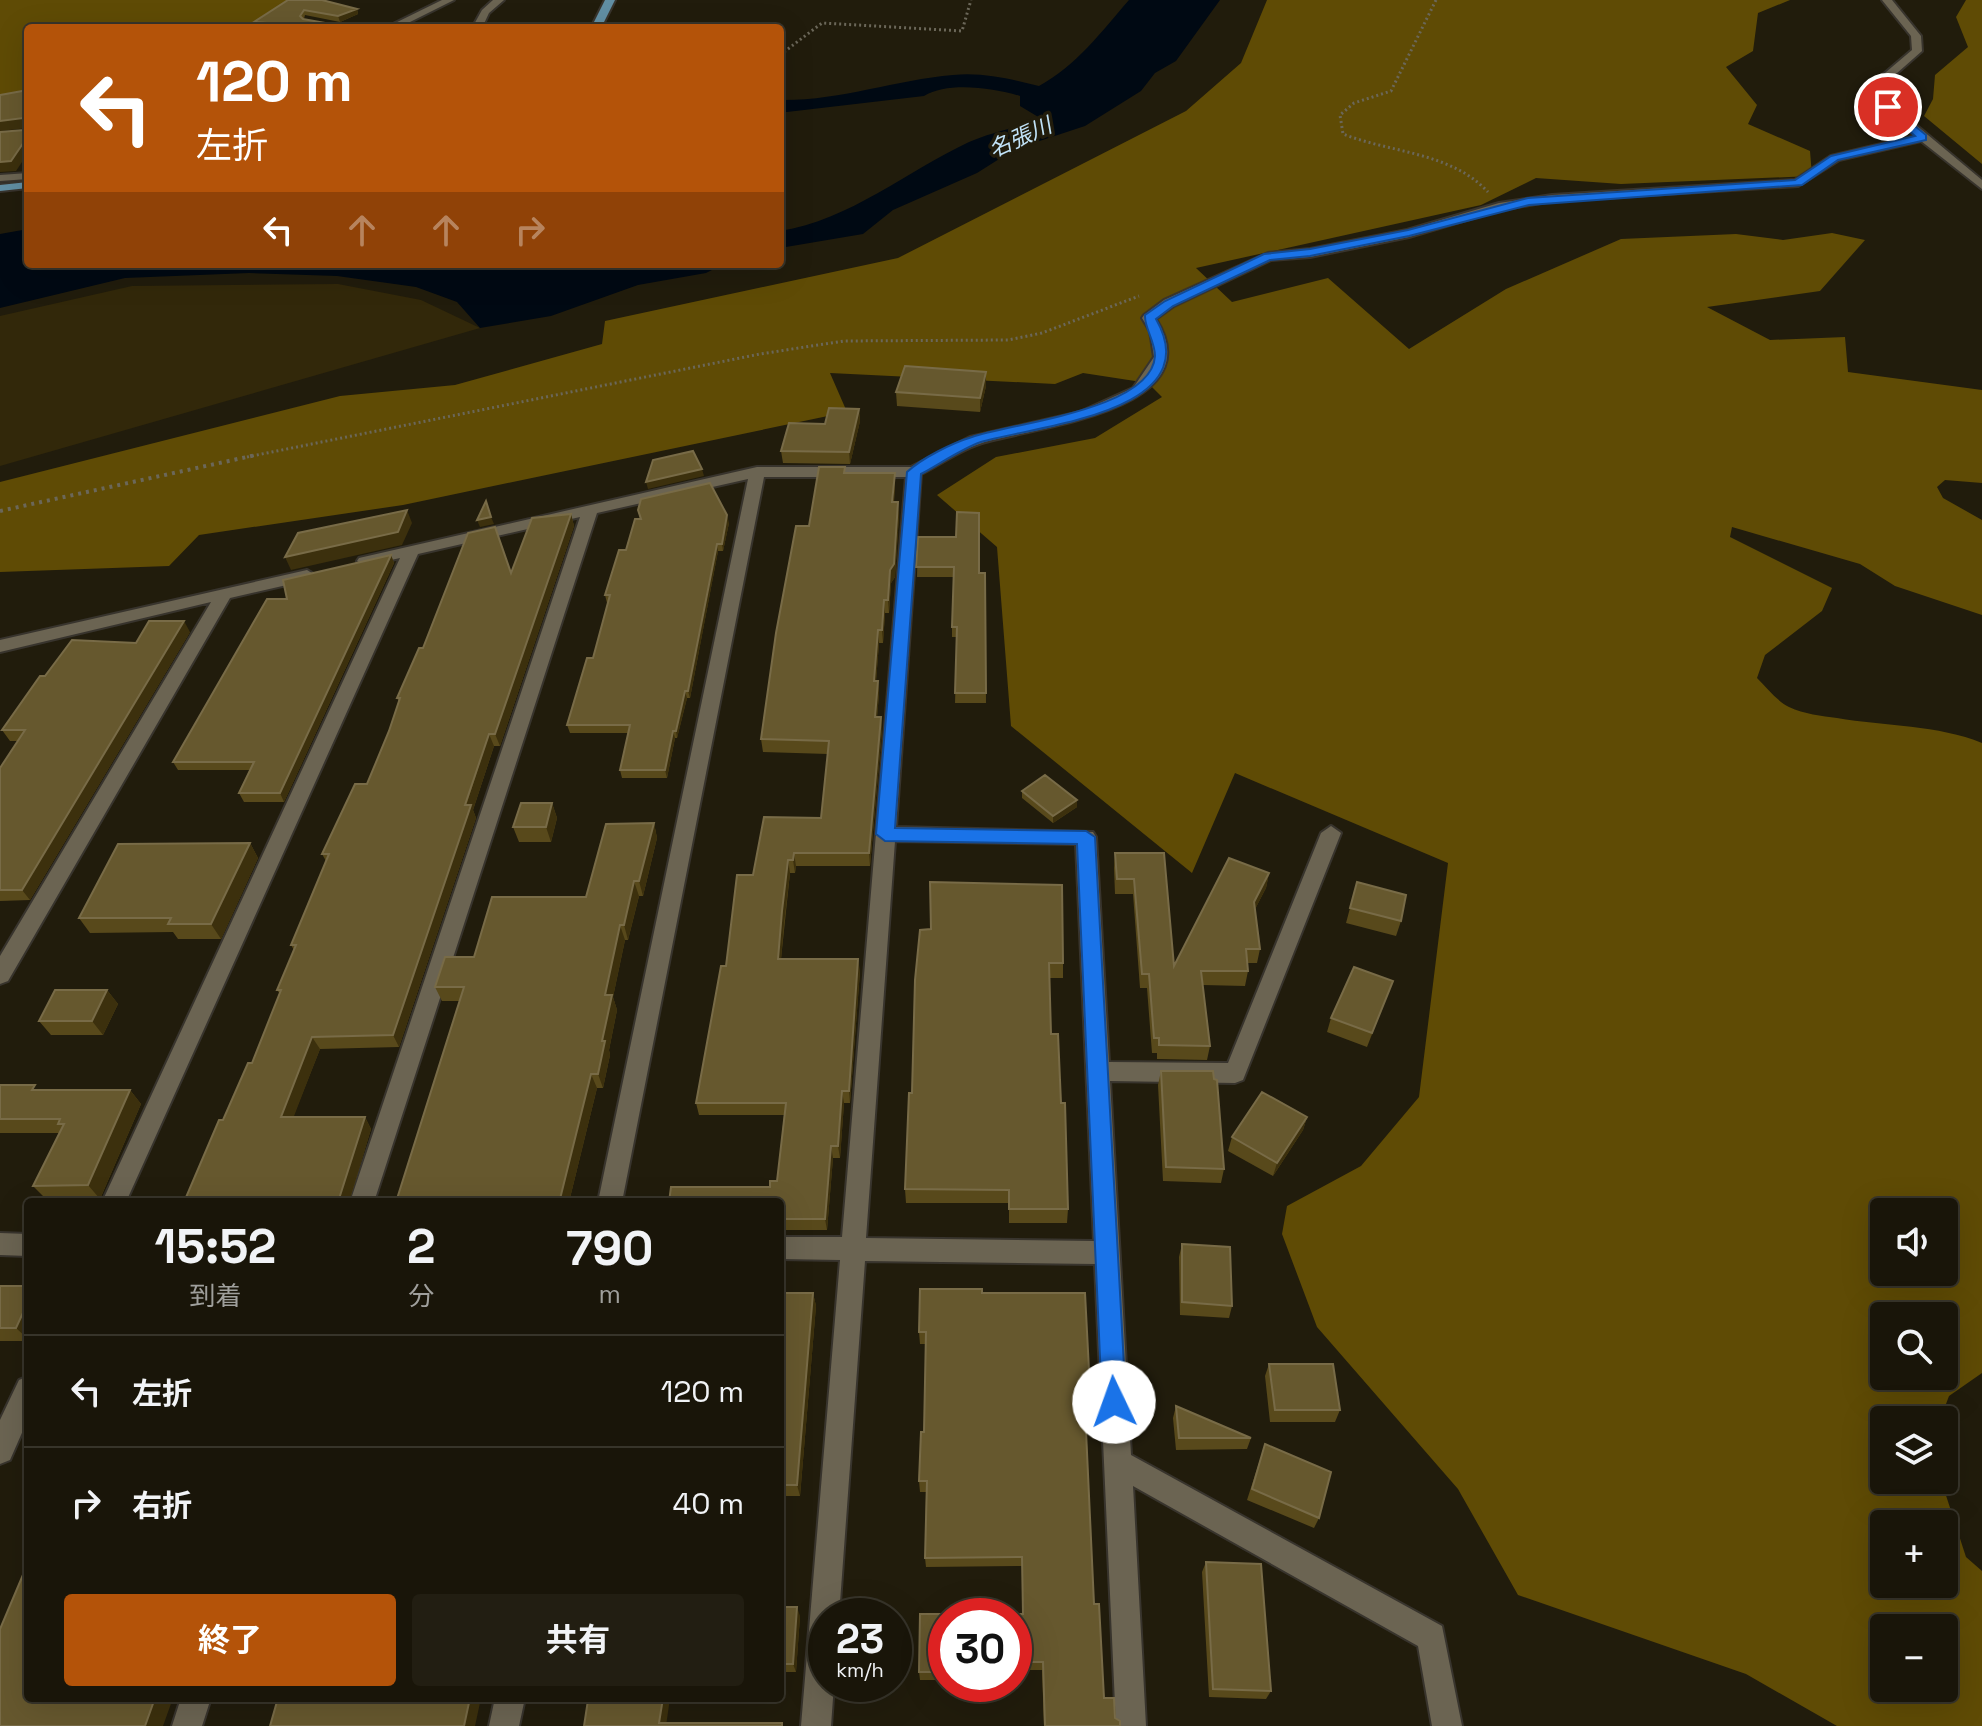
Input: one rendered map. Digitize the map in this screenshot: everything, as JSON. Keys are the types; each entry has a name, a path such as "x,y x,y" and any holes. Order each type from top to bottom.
{"main road":[{"path":"599,24 610,0"},
{"path":"0,188 24,185"}],"street":[{"path":"399,24 450,0"},
{"path":"479,24 485,12 499,0"},
{"path":"1887,0 1916,36 1917,51 1883,80 1879,92 1888,107 1982,186"},
{"path":"354,564 757,472 914,472 975,440 1085,415 1138,391 1156,369 1161,357 1157,331 1149,318 1169,303 1268,257 1310,253 1409,233 1499,207 1552,198 1798,183 1835,158 1923,137"},
{"path":"0,178 24,176"},
{"path":"611,1198 757,472"},
{"path":"816,1726 914,472"},
{"path":"363,1198 590,511"},
{"path":"116,1198 412,550"},
{"path":"4,650 325,571"},
{"path":"0,975 223,596"},
{"path":"1097,1071 1235,1073 1331,833"},
{"path":"885,834 1086,837 1131,1726"},
{"path":"0,1244 24,1245"},
{"path":"784,1248 1106,1253"},
{"path":"0,1450 24,1398"},
{"path":"1117,1462 1431,1637 1447,1726"},
{"path":"187,1726 195,1702"},
{"path":"504,1726 509,1702"}],"path":[{"path":"784,53 795,46 812,27 822,23 962,31 971,0"},
{"path":"1436,0 1391,91 1354,103 1340,115 1339,123 1343,134 1365,145 1455,167 1480,179 1499,207"},
{"path":"0,511 313,443 760,354 844,341 1008,340 1042,333 1152,291"}],"shaded area":[{"path":"0,0 292,0 254,24 24,24 24,96 0,102"},
{"path":"1267,0 1790,0 1758,13 1753,51 1726,67 1757,105 1748,124 1810,151 1812,176 1621,184 1536,178 1481,205 1196,268 1232,302 1328,278 1409,349 1506,289 1621,239 1736,234 1783,240 1832,233 1865,240 1820,291 1707,307 1770,340 1845,337 1848,372 1982,390 1982,483 1945,480 1937,487 1943,498 1982,520 1982,615 1895,586 1860,564 1732,527 1730,537 1832,588 1822,611 1765,655 1757,678 1780,701 1813,714 1930,729 1982,743 1982,1373 1958,1390 1958,1302 1870,1302 1870,1390 1958,1390 1949,1396 1945,1406 1870,1406 1870,1494 1946,1494 1951,1510 1870,1510 1870,1598 1958,1598 1958,1532 1966,1557 1982,1571 1982,1726 1837,1726 1746,1674 1518,1595 1458,1489 1317,1327 1282,1234 1287,1206 1361,1166 1419,1097 1448,863 1235,773 1192,873 1011,726 997,547 937,495 996,457 1095,438 1162,397 1148,383 1083,373 1055,384 830,373 847,412 403,505 199,535 169,566 0,572 0,482 340,396 455,385 602,344 605,321 898,258 1186,111 1241,63"},
{"path":"1966,0 1982,0 1982,164 1924,116 1933,99 1935,75 1968,47 1956,17"},
{"path":"338,284 421,300 480,328 0,466 0,316 132,286"}],"water":[{"name":"名張川","path":"1129,0 1220,0 1176,61 1155,73 1141,91 1085,126 1015,149 977,173 893,210 863,234 784,247 784,230 830,217 854,206 969,142 1040,118 1020,106 1020,96 971,87 934,91 924,96 787,112 784,112 784,100 824,97 964,74 1039,86 1077,58"},
{"path":"24,230 24,268 716,268 706,273 638,285 551,316 480,328 457,302 416,287 337,276 249,273 125,278 0,308 0,234"}],"building":[{"path":"288,0 322,0 357,9 338,16 304,10 300,16 331,24 254,22"},
{"path":"24,91 24,121 23,118 0,121 0,95"},
{"path":"24,130 24,142 11,161 0,162 0,132"},
{"path":"905,366 986,372 980,398 896,392"},
{"path":"829,408 859,409 849,452 781,451 789,423 825,424"},
{"path":"693,451 702,469 646,482 653,460"},
{"path":"819,467 845,467 844,473 895,473 892,502 898,502 894,564 890,570 888,600 884,600 882,630 878,630 874,681 878,681 875,717 881,717 869,853 794,853 793,860 788,860 778,959 858,959 849,1091 842,1091 838,1146 831,1146 825,1219 784,1219 784,1198 670,1198 671,1187 770,1187 770,1181 777,1181 786,1103 696,1103 721,966 726,966 737,875 753,875 764,817 821,818 829,741 761,739 796,526 809,526"},
{"path":"710,483 727,515 722,544 717,544 688,691 685,691 676,731 673,731 665,770 620,770 630,725 567,725 587,658 593,658 610,595 605,595 619,550 626,550 635,519 641,519 638,510 641,499"},
{"path":"486,501 491,517 477,520"},
{"path":"407,510 398,532 285,557 298,533"},
{"path":"957,512 979,513 979,573 985,573 986,693 955,693 957,627 952,627 954,567 916,567 918,537 956,537"},
{"path":"571,514 495,734 489,734 465,805 471,805 393,1035 312,1037 281,1117 365,1117 339,1198 186,1198 219,1120 223,1120 248,1063 252,1063 281,990 277,990 296,945 291,945 329,854 322,854 355,784 367,784 389,731 400,698 397,698 419,648 423,648 468,533 495,527 511,573 532,518"},
{"path":"391,555 280,793 239,793 254,762 173,762 267,599 287,599 283,580"},
{"path":"149,621 184,621 22,890 0,890 0,768 25,730 2,730 40,676 45,676 72,640 136,643"},
{"path":"1045,775 1077,800 1053,816 1022,791"},
{"path":"521,803 552,803 546,827 513,827"},
{"path":"654,823 639,881 634,881 624,925 620,925 605,995 612,995 598,1074 591,1074 560,1198 397,1198 464,987 435,987 445,957 474,957 492,897 586,897 606,824"},
{"path":"250,843 211,924 168,924 171,918 79,918 118,844"},
{"path":"1115,853 1164,853 1174,966 1229,858 1269,873 1254,902 1260,949 1246,949 1248,971 1201,971 1210,1046 1159,1045 1159,1038 1154,1038 1149,974 1142,974 1134,879 1117,879"},
{"path":"930,882 1062,885 1063,963 1049,963 1051,1034 1058,1034 1061,1103 1065,1103 1068,1209 1009,1209 1009,1190 905,1189 909,1093 912,1093 915,980 920,930 931,929"},
{"path":"1357,882 1406,895 1401,921 1350,908"},
{"path":"1354,967 1393,981 1372,1033 1331,1018"},
{"path":"55,990 107,990 92,1021 39,1021"},
{"path":"1161,1071 1213,1071 1217,1080 1224,1169 1166,1167"},
{"path":"0,1085 35,1085 32,1090 130,1090 88,1185 33,1186 64,1124 58,1124 60,1119 0,1119"},
{"path":"1262,1092 1307,1117 1277,1163 1232,1137"},
{"path":"1182,1244 1230,1247 1232,1306 1182,1302"},
{"path":"0,1286 24,1286 24,1311 16,1328 0,1328"},
{"path":"920,1289 982,1289 982,1293 1085,1293 1091,1409 1085,1409 1094,1604 1099,1604 1104,1698 1114,1698 1115,1718 1120,1721 1120,1726 1045,1726 1043,1662 1032,1662 1032,1598 1023,1598 1022,1557 925,1558 927,1481 919,1481 921,1432 924,1432 926,1332 919,1332"},
{"path":"784,1293 813,1293 797,1485 784,1485"},
{"path":"1269,1364 1333,1364 1340,1410 1275,1410"},
{"path":"1176,1406 1251,1438 1179,1438"},
{"path":"1265,1444 1331,1472 1319,1518 1252,1489"},
{"path":"1206,1562 1261,1564 1271,1691 1213,1689"},
{"path":"24,1572 24,1702 154,1702 145,1726 0,1726 0,1629"},
{"path":"784,1607 797,1607 793,1664 784,1664"},
{"path":"920,1614 928,1614 928,1672 919,1672"},
{"path":"277,1702 469,1702 464,1726 270,1726"},
{"path":"588,1702 662,1702 659,1723 782,1723 782,1726 584,1726"}],"route":[{"path":"1114,1402 1086,837 885,834 914,472 975,440 1085,415 1138,391 1150,378 1161,357 1157,331 1149,318 1169,303 1243,266 1268,257 1310,253 1409,233 1528,201 1798,183 1835,158 1923,137 1888,107"}]}
